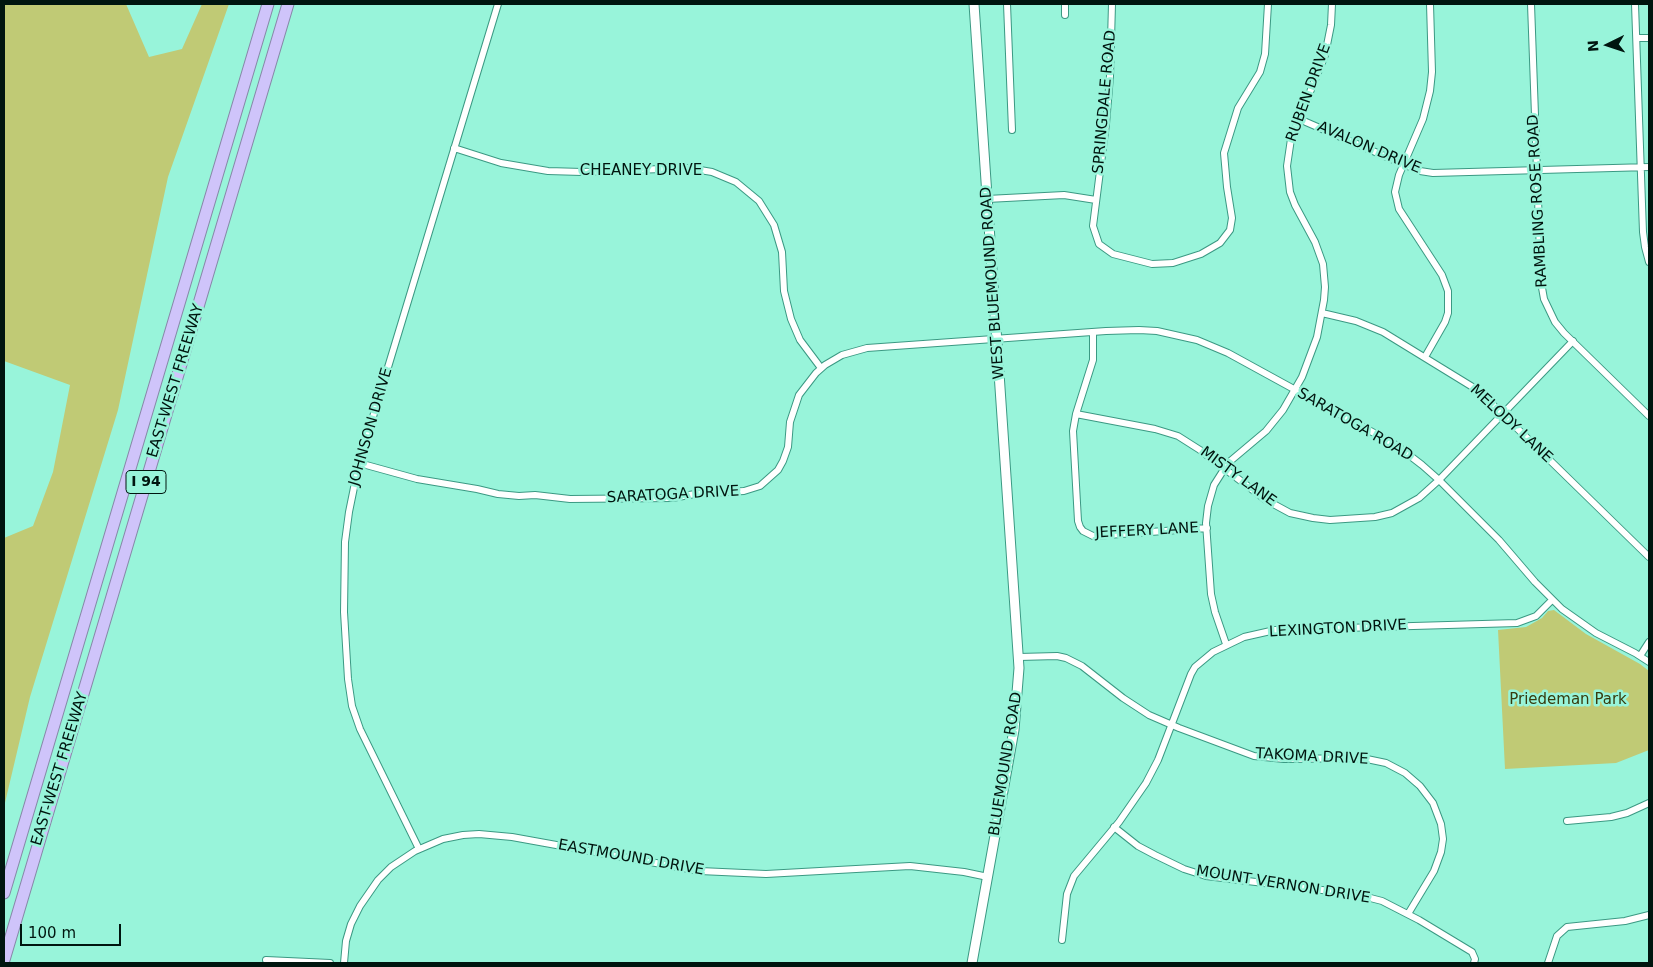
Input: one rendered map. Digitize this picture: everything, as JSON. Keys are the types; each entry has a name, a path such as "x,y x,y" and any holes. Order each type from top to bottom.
{"highway":[{"name":"EAST-WEST FREEWAY","path":"4,893 268,4"},
{"name":"EAST-WEST FREEWAY","path":"4,960 288,4"}],"main road":[{"name":"WEST BLUEMOUND ROAD","path":"974,4 1013,562"},
{"name":"BLUEMOUND ROAD","path":"972,963 1014,730 1018,697 1019,657 1013,562"}],"street":[{"name":"JOHNSON DRIVE","path":"419,849 360,729 350,696 344,612 344,565 349,512 359,463 498,4"},
{"path":"1007,4 1012,130"},
{"path":"1065,4 1065,15"},
{"name":"SPRINGDALE ROAD","path":"1112,4 1110,76 1092,226 1099,244 1113,254 1152,264 1173,263 1201,254 1220,243 1230,230 1232,218 1224,152 1238,108 1260,72 1266,54 1268,4"},
{"name":"RUBEN DRIVE","path":"1226,644 1211,594 1207,528 1210,497 1214,485 1224,468 1271,426 1284,410 1310,360 1318,337 1322,313 1325,286 1323,264 1315,242 1295,206 1287,177 1291,138 1325,55 1331,25 1332,4"},
{"path":"1425,357 1448,313 1448,291 1442,274 1397,205 1396,183 1423,119 1430,91 1432,72 1430,4"},
{"name":"RAMBLING ROSE ROAD","path":"1531,4 1542,294 1555,322 1649,416"},
{"path":"1635,4 1643,232 1649,262"},
{"path":"1636,38 1649,38"},
{"name":"AVALON DRIVE","path":"1299,119 1420,171 1444,174 1649,167"},
{"name":"CHEANEY DRIVE","path":"454,148 501,163 548,171 582,172 688,168 712,172 736,182 759,201 774,225 782,252 784,291 790,319 800,340 821,368"},
{"path":"987,199 1064,195 1096,200"},
{"name":"MELODY LANE","path":"1322,313 1366,324 1383,332 1471,386 1649,557"},
{"name":"SARATOGA ROAD","path":"997,339 1093,332 1157,331 1197,340 1228,353 1396,445 1422,465 1499,540 1552,600 1592,630 1649,662"},
{"name":"JEFFERY LANE","path":"1093,332 1093,360 1076,414 1072,443 1078,521 1083,531 1093,536 1207,528"},
{"name":"SARATOGA DRIVE","path":"359,463 417,479 519,496 535,495 570,499 672,498 696,494 744,491 756,488 769,480 783,461 788,447 790,422 794,405 807,383 821,368 842,355 867,348 997,339"},
{"name":"MISTY LANE","path":"1076,414 1168,433 1188,442 1266,500 1282,509 1303,516 1330,520 1366,518 1392,513 1415,501 1438,480 1573,341"},
{"name":"LEXINGTON DRIVE","path":"1062,940 1066,900 1070,884 1084,862 1114,827 1146,783 1158,760 1186,684 1195,667 1213,652 1226,644 1244,637 1281,630 1517,623 1536,616 1552,600"},
{"path":"1640,656 1649,642"},
{"name":"TAKOMA DRIVE","path":"1019,657 1057,656 1074,661 1140,710 1171,725 1254,756 1284,759 1371,759 1392,766 1412,778 1433,803 1441,824 1443,839 1434,871 1408,914"},
{"path":"1567,821 1611,817 1627,813 1649,803"},
{"name":"MOUNT VERNON DRIVE","path":"1114,827 1124,836 1155,856 1206,876 1355,894 1382,901 1408,914 1472,952 1474,961"},
{"name":"EASTMOUND DRIVE","path":"344,963 348,932 360,906 378,880 391,867 419,849 453,836 488,834 512,837 700,871 766,874 910,866 964,872 988,877"},
{"path":"1548,963 1557,936 1567,927 1625,921 1649,916"},
{"path":"266,960 330,963"}],"green space":[{"path":"4,4 126,4 149,57 182,49 202,4 229,4 168,177 118,410 30,697 4,807 4,538 33,526 53,472 70,385 4,361"},
{"name":"Priedeman Park","path":"1554,610 1586,634 1649,671 1649,750 1616,763 1505,769 1498,630 1526,627 1542,618 1548,611"}]}
